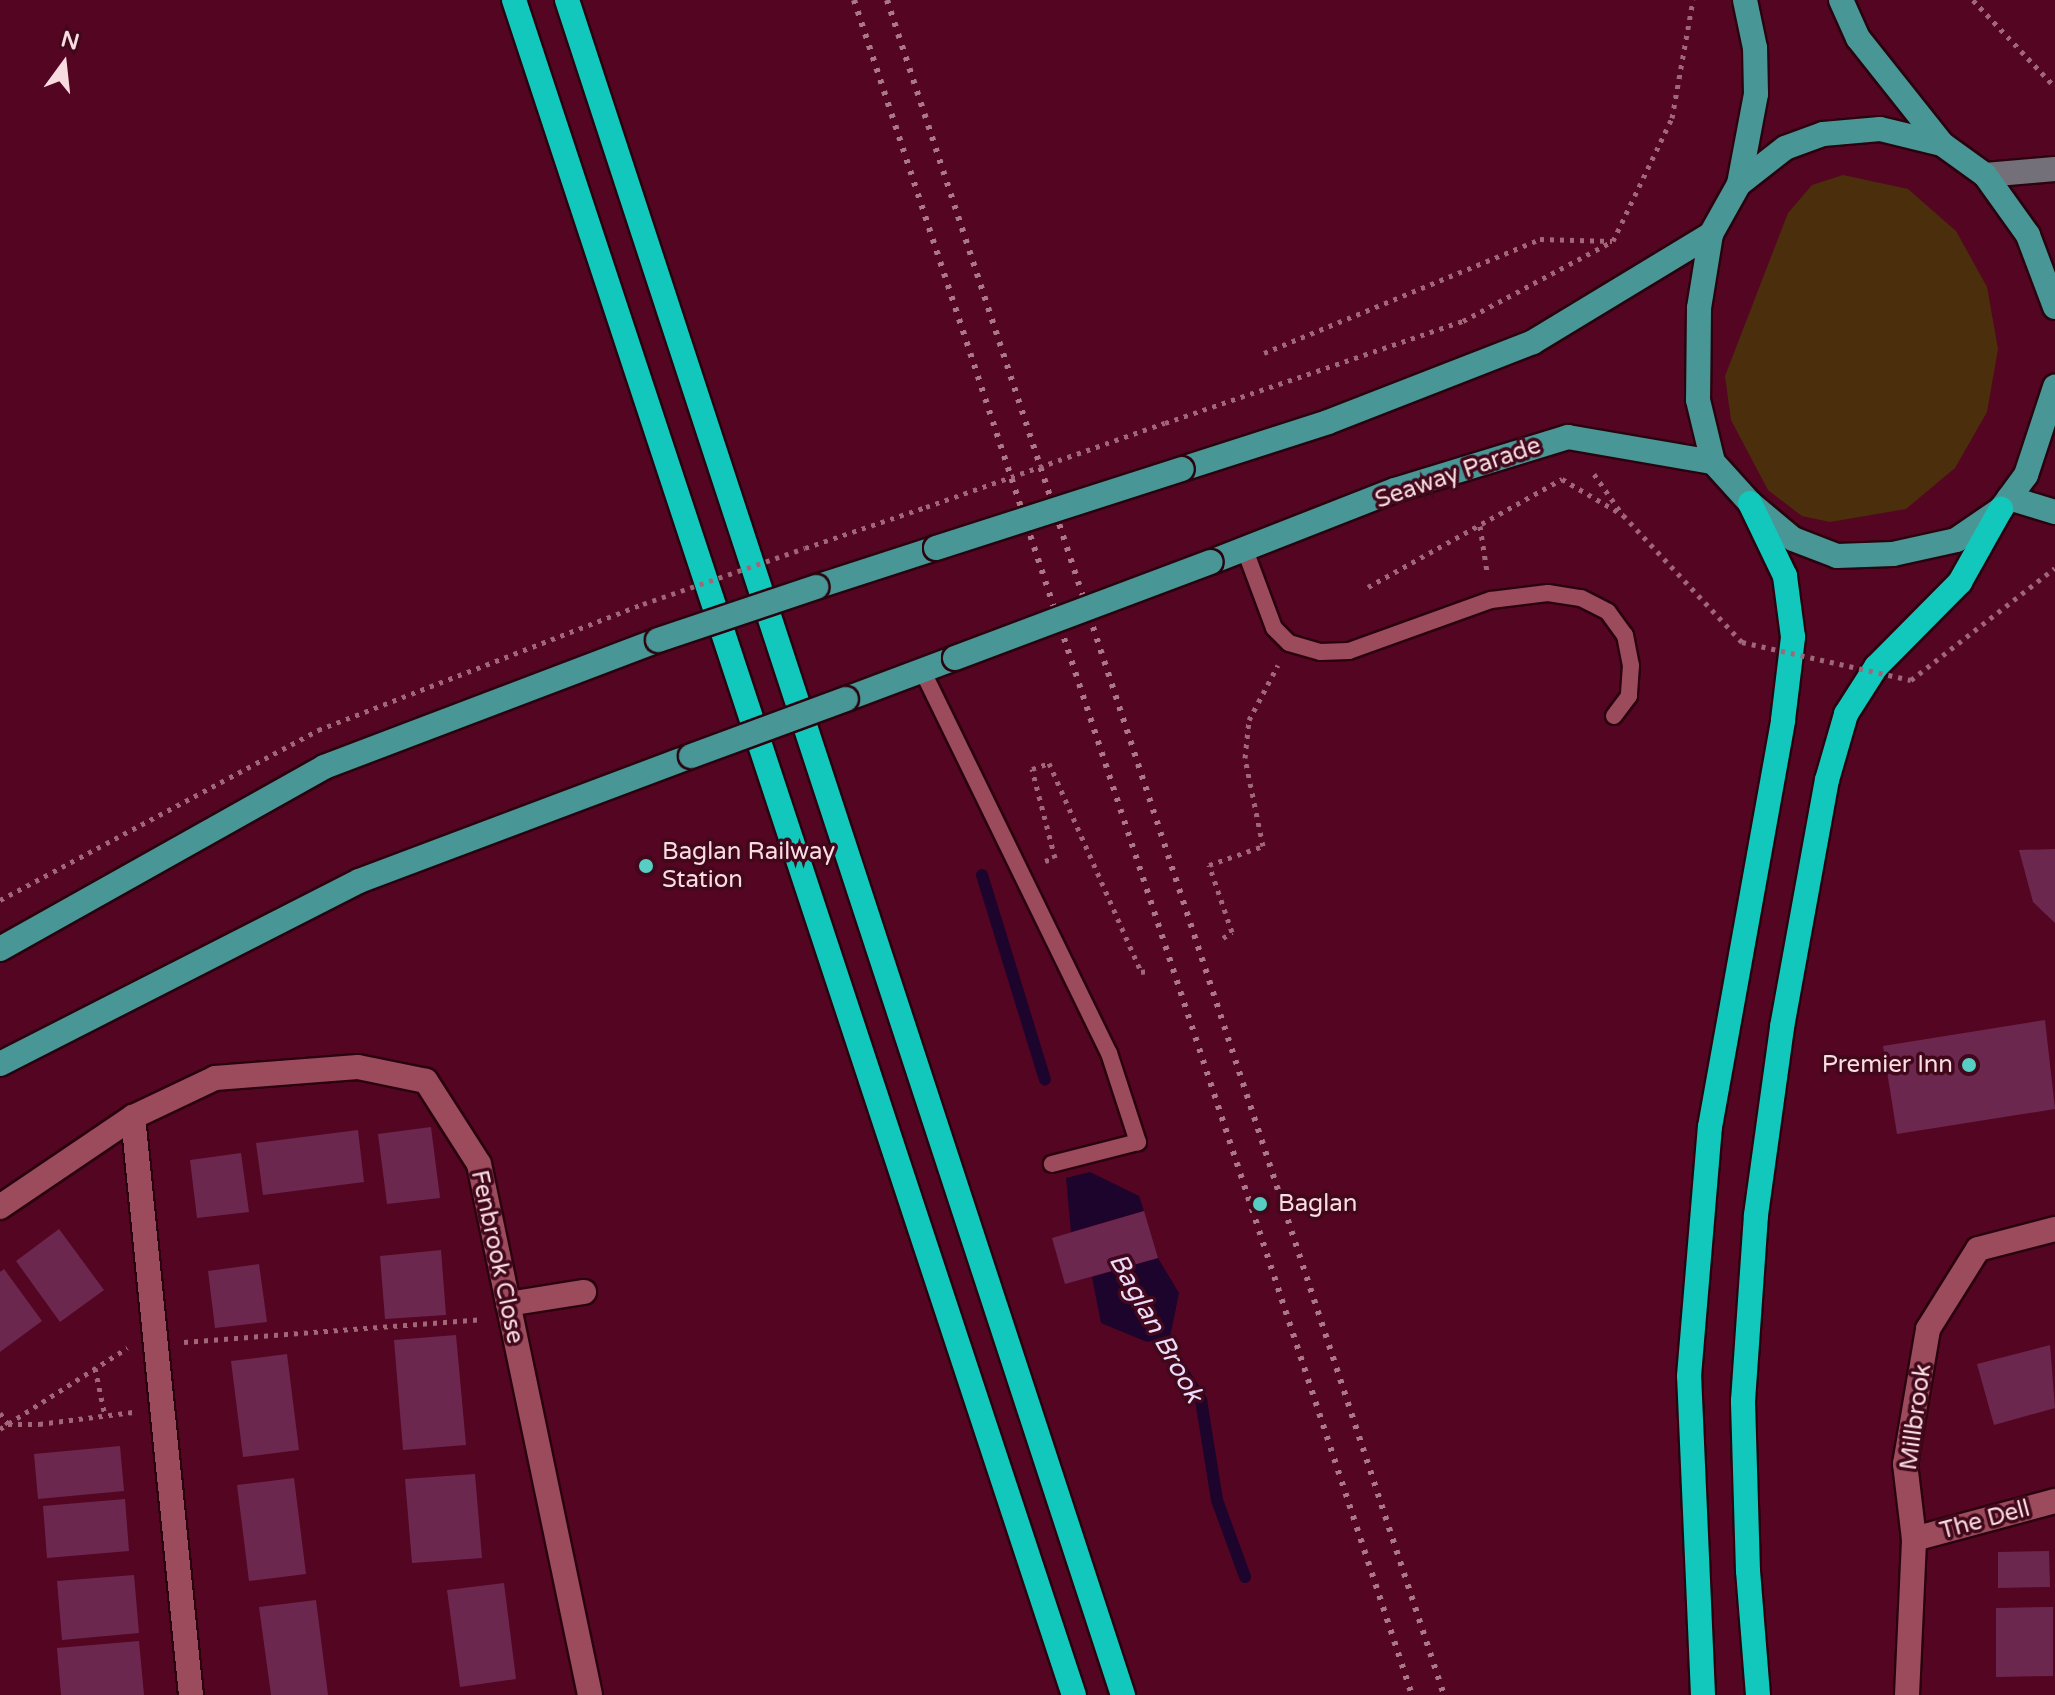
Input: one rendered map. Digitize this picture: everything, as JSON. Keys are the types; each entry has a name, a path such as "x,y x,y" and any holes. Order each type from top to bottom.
{"highway":[{"path":"514,0 1074,1695"},
{"path":"567,0 1123,1695"},
{"path":"1703,1695 1690,1361 1710,1127 1783,720 1793,637 1785,576 1750,503"},
{"path":"1758,1695 1748,1571 1743,1401 1756,1215 1782,1027 1827,780 1846,714 1876,667 1960,582 2005,504"}],"main road":[{"path":"1745,0 1755,48 1756,94 1739,184 1711,234 1699,308 1698,400 1713,462 1750,503 1793,539 1837,556 1893,554 1956,540 2005,504 2026,475 2055,387"},
{"path":"1841,0 1858,38 1942,144 1985,175 2028,235 2054,299"},
{"path":"1739,184 1785,148 1823,134 1880,129 1942,144"},
{"path":"0,949 324,767 658,640 1328,422 1533,342 1711,234"},
{"name":"Seaway Parade","path":"0,1064 359,881 1245,550 1395,490 1568,437 1713,462"},
{"path":"2005,504 2055,512"}],"street":[{"path":"1985,175 2055,169"},
{"name":"Fenbrook Close","path":"0,1207 133,1117 215,1078 358,1067 426,1081 479,1164 590,1695"},
{"path":"133,1117 191,1695"},
{"name":"Millbrook","path":"1907,1695 1914,1539 1905,1464 1928,1329 1978,1249 2055,1229"},
{"path":"510,1310 584,1292"},
{"name":"The Dell","path":"1914,1539 2055,1501"}],"lane":[{"path":"1245,550 1274,628 1289,643 1320,652 1349,651 1491,600 1548,593 1581,598 1608,612 1625,635 1631,665 1629,696 1614,716"},
{"path":"922,670 1109,1053 1138,1142 1052,1164"}],"path":[{"path":"643,604 1463,321 1613,241 1672,118 1693,0"},
{"path":"1973,0 2055,87"},
{"path":"1264,353 1540,239 1613,241"},
{"path":"1368,587 1562,479 1623,515 1742,642 1911,680 2055,568"},
{"path":"1480,526 1491,600"},
{"path":"1223,938 1232,932 1209,865 1263,846 1245,758 1249,720 1289,643"},
{"path":"1035,849 1041,862 1055,858 1032,769 1049,763 1141,972 1148,971"},
{"path":"179,1342 510,1310"},
{"path":"0,1429 155,1333"},
{"path":"95,1368 105,1416"},
{"path":"8,1424 162,1409"},
{"path":"0,1413 8,1424"}],"shaded area":[{"path":"1843,175 1908,189 1956,231 1987,287 1998,349 1987,412 1955,468 1906,509 1830,522 1802,516 1768,490 1731,420 1725,376 1788,213 1812,185"}],"water":[{"path":"1090,1172 1139,1196 1144,1211 1071,1232 1066,1178"},
{"path":"1158,1258 1179,1293 1170,1337 1147,1342 1101,1323 1092,1277"}],"building":[{"path":"2055,849 2055,923 2033,902 2019,850"},
{"name":"Premier Inn","path":"2045,1020 2055,1109 1897,1134 1883,1046"},
{"path":"431,1127 440,1198 387,1204 378,1134"},
{"path":"358,1130 364,1182 263,1195 256,1143"},
{"path":"241,1153 249,1212 197,1218 190,1160"},
{"path":"1144,1211 1158,1258 1065,1284 1052,1238"},
{"path":"59,1229 104,1290 60,1322 16,1261"},
{"path":"441,1250 446,1315 385,1319 380,1256"},
{"path":"259,1264 267,1322 215,1328 208,1271"},
{"path":"4,1269 42,1321 0,1352 0,1272"},
{"path":"456,1335 466,1445 403,1450 394,1340"},
{"path":"2050,1345 2055,1408 1994,1425 1977,1364"},
{"path":"287,1354 299,1450 243,1457 231,1361"},
{"path":"120,1446 124,1491 38,1499 34,1454"},
{"path":"475,1474 482,1558 412,1563 405,1479"},
{"path":"294,1478 306,1574 249,1581 237,1485"},
{"path":"125,1499 129,1551 47,1558 43,1506"},
{"path":"2049,1551 2050,1587 1998,1588 1998,1552"},
{"path":"134,1575 139,1633 62,1640 57,1581"},
{"path":"504,1583 516,1679 460,1687 447,1590"},
{"path":"316,1600 328,1695 271,1695 259,1607"},
{"path":"2053,1607 2053,1676 1996,1677 1996,1608"},
{"path":"139,1641 144,1695 61,1695 57,1648"}],"waterway":[{"name":"Baglan Brook","path":"982,875 1045,1080"},
{"name":"Baglan Brook","path":"1152,1325 1201,1400 1217,1500 1245,1577"}],"railway":[{"path":"854,0 1412,1695"},
{"path":"887,0 1444,1695"}],"place":[{"name":"Baglan Railway Station","path":"646,866"},
{"name":"Premier Inn","path":"1969,1065"},
{"name":"Baglan","path":"1260,1204"}]}
